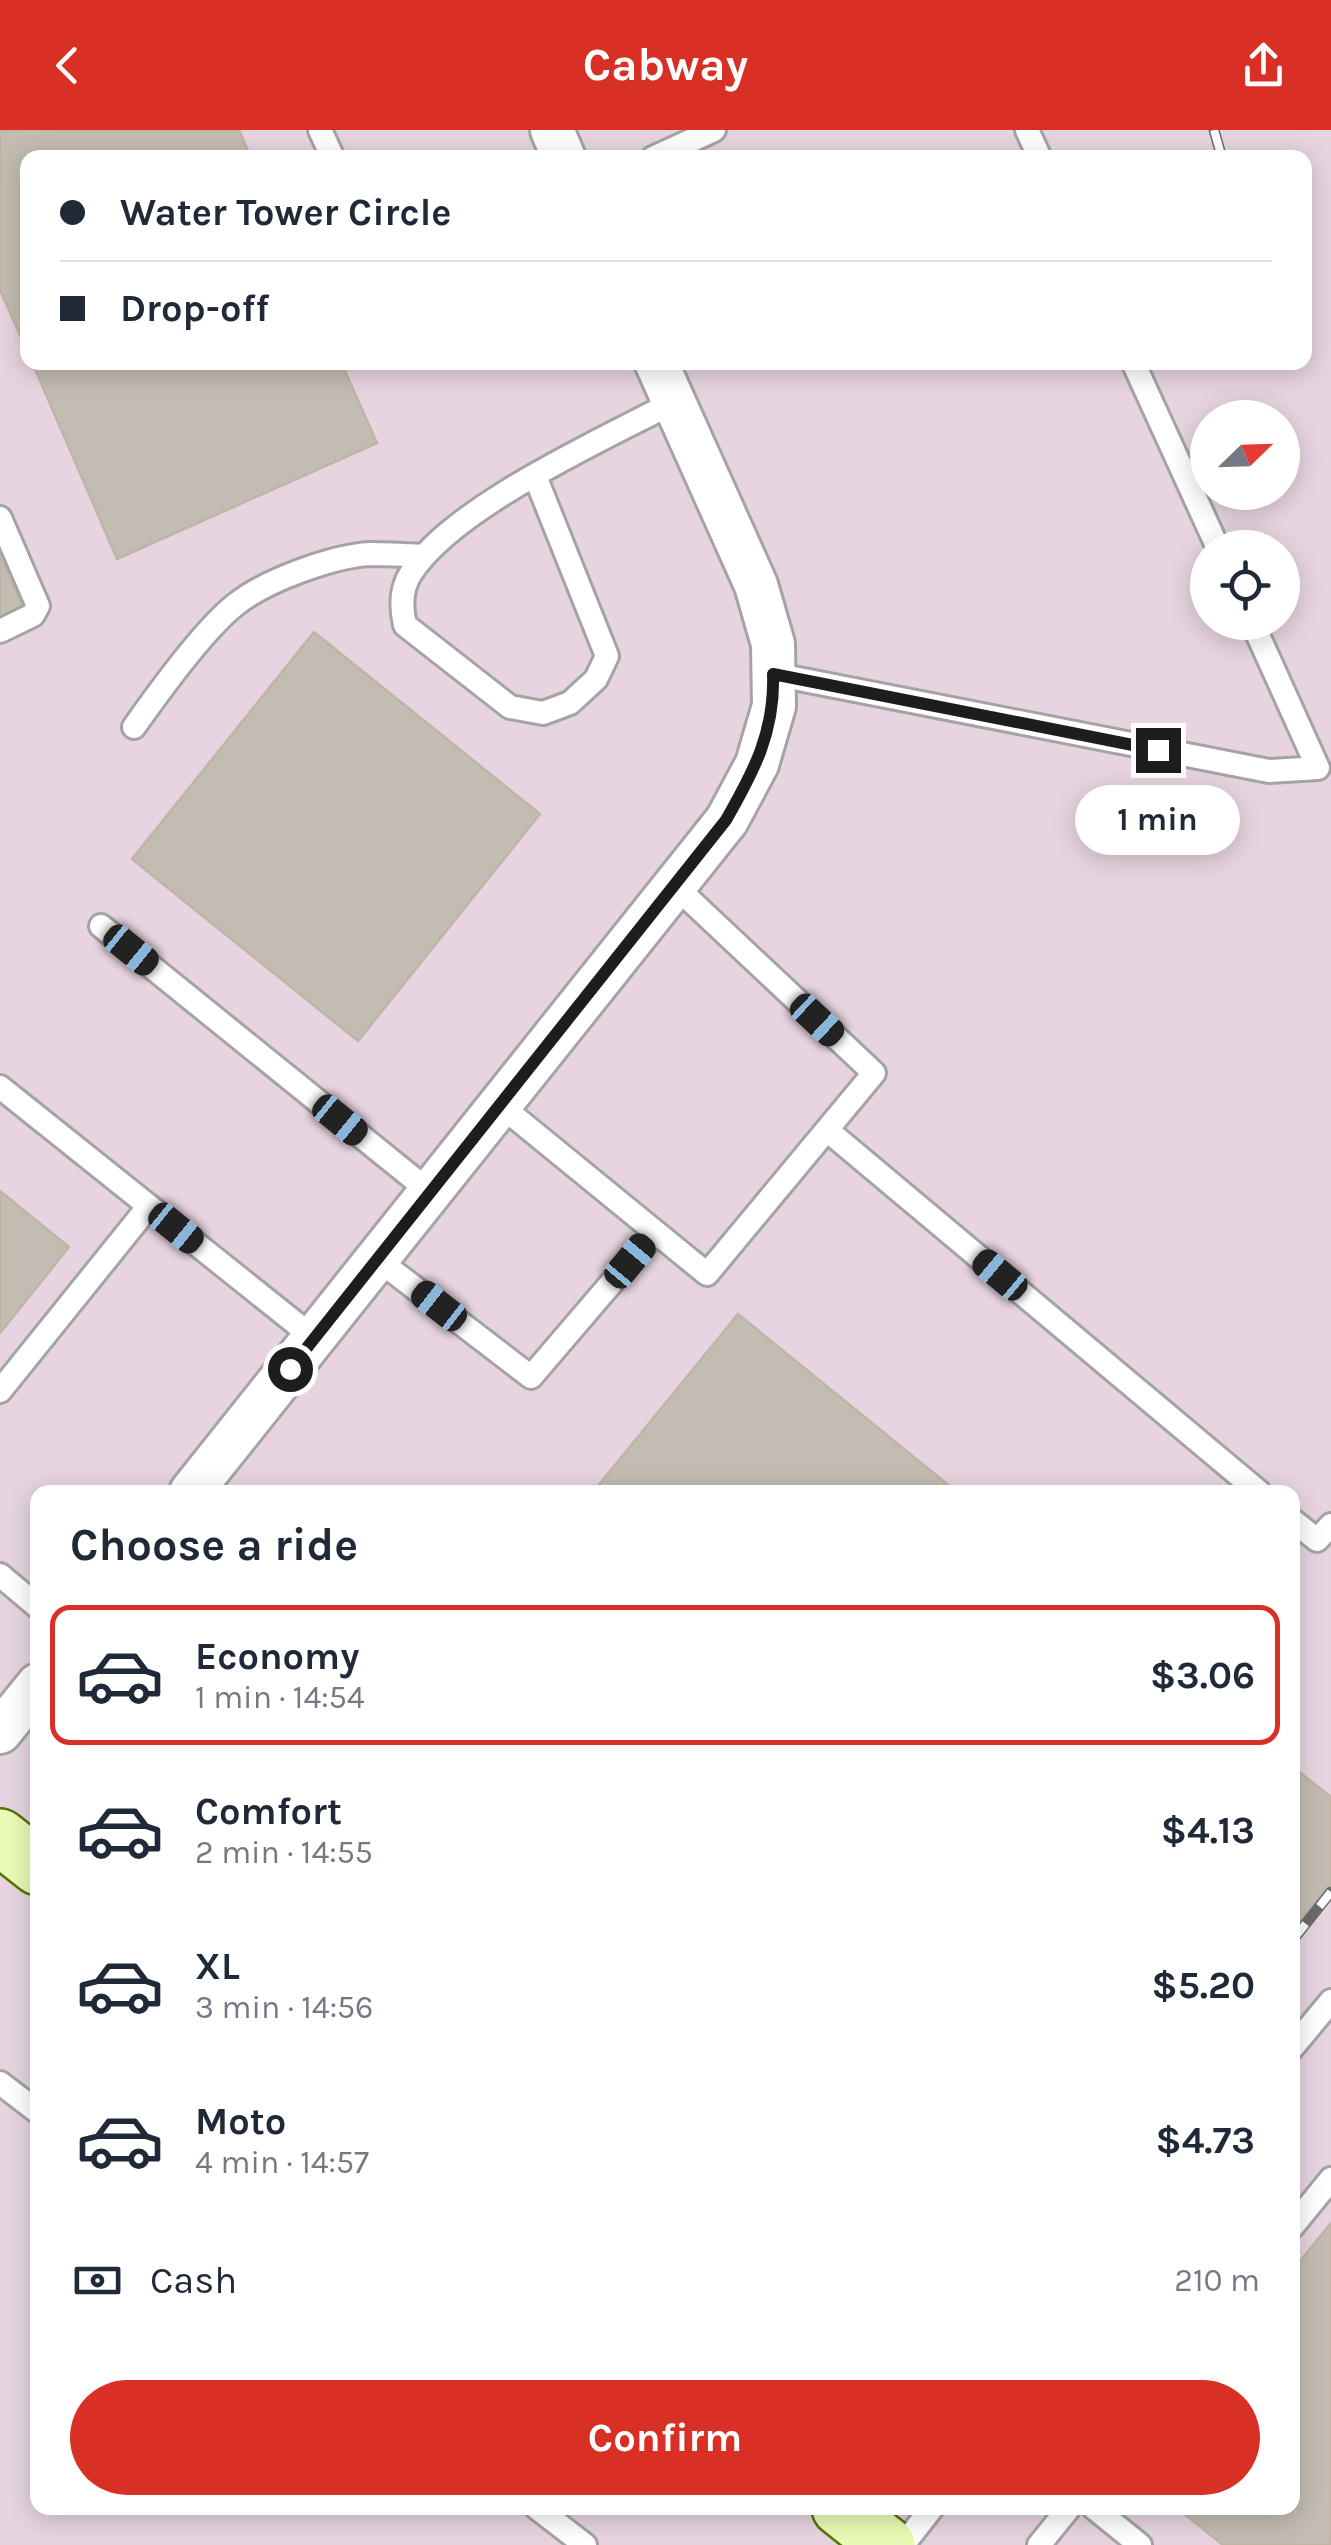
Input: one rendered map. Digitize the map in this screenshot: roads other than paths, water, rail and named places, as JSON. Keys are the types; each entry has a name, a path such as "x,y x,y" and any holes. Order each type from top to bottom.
{"main road":[{"path":"0,1837 30,1860"},
{"path":"849,2515 888,2545"}],"street":[{"path":"197,1485 726,820 758,764 774,706 773,644 756,585 660,370"},
{"path":"0,1732 30,1695"}],"lane":[{"path":"670,150 714,130"},
{"path":"1137,370 1210,530"},
{"path":"535,476 607,656 596,679 570,703 543,712 510,706 405,625 401,609 408,577 424,556 502,495 535,476 674,402"},
{"path":"0,518 38,606 33,616 0,630"},
{"path":"134,727 214,627 239,602 276,582 336,560 367,554 424,556"},
{"path":"773,674 1269,771 1318,768 1260,640"},
{"path":"500,1104 707,1274 874,1073 674,885"},
{"path":"101,926 430,1192"},
{"path":"0,1087 314,1338"},
{"path":"826,1130 1251,1485"},
{"path":"0,1391 148,1206"},
{"path":"378,1258 531,1377 655,1232"},
{"path":"1300,1526 1317,1540 1331,1524"},
{"path":"0,1576 30,1600"},
{"path":"1300,2038 1331,2001"},
{"path":"0,2083 30,2106"},
{"path":"1300,2217 1331,2179"},
{"path":"547,2515 585,2545"},
{"path":"903,2545 927,2515"},
{"path":"1040,2545 1063,2515"},
{"path":"1103,2515 1140,2545"}],"railway":[{"path":"1214,130 1220,150"},
{"path":"1300,1931 1331,1892"}]}
